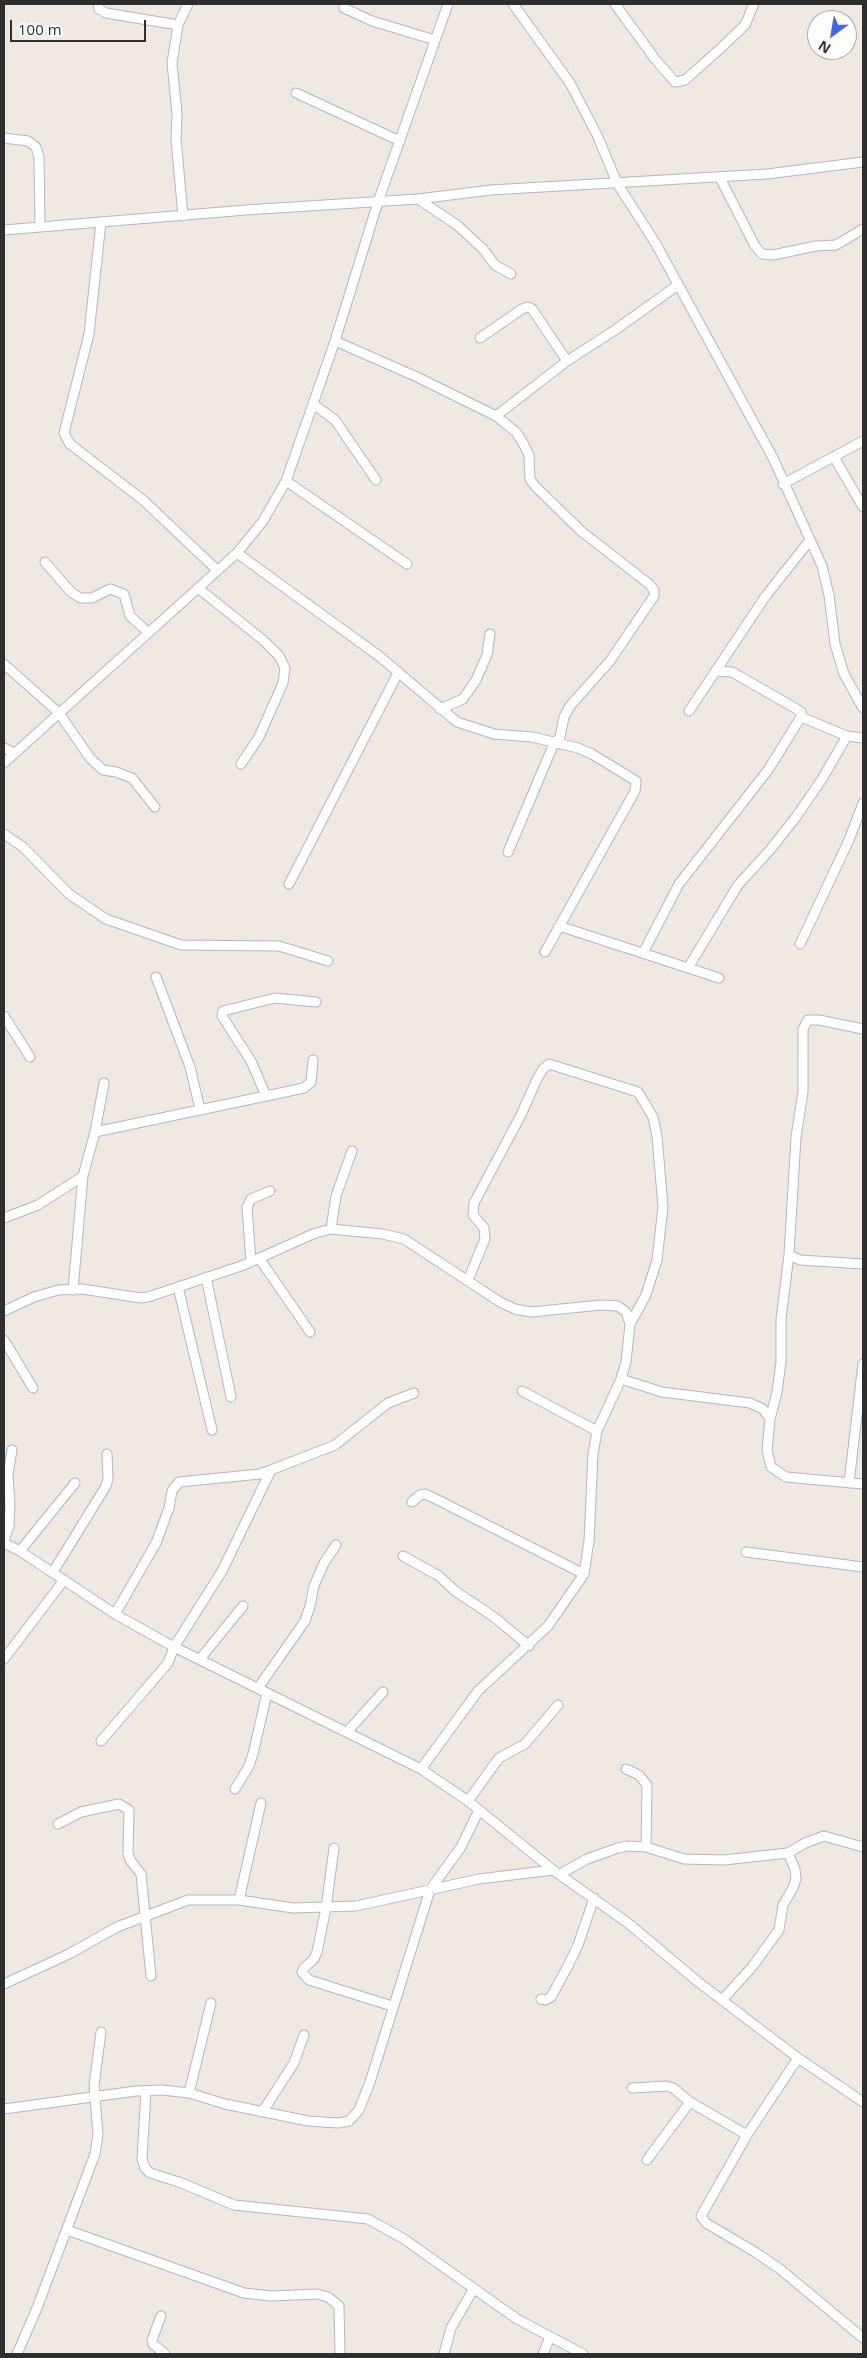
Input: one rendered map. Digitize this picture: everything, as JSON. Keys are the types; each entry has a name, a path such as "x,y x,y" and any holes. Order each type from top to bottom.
{"street":[{"path":"98,4 106,13 178,25"},
{"path":"183,216 176,139 178,113 172,64 178,25 188,4"},
{"path":"4,763 237,553 263,521 286,481 335,341 378,202 448,4"},
{"path":"513,4 570,83 598,137 617,183 647,229 773,458 783,484 822,566 829,596 835,644 844,674 863,708"},
{"path":"615,4 655,59 675,82 685,80 721,48 744,25 754,4"},
{"path":"344,8 372,21 435,40"},
{"path":"296,93 400,141"},
{"path":"4,138 28,141 36,147 39,157 40,227"},
{"path":"4,230 418,199 491,190 720,178 863,162"},
{"path":"720,178 755,246 762,254 774,255 816,246 836,245 863,229"},
{"path":"418,199 457,225 483,248 495,265 511,274"},
{"path":"101,222 89,334 64,433 70,444 143,500 217,570"},
{"path":"496,416 567,361 678,284"},
{"path":"480,338 522,309 528,307 532,309 567,361"},
{"path":"335,341 417,377 496,416 516,432 523,443 529,455 530,480 535,486 582,531 650,584 654,590 654,596 610,661 570,706 564,717 557,741 508,852"},
{"path":"313,404 334,420 376,480"},
{"path":"783,484 863,441"},
{"path":"834,458 863,506"},
{"path":"286,481 407,564"},
{"path":"689,712 765,597 810,540"},
{"path":"237,553 398,673 457,722 494,734 557,741 592,754 632,777 637,786 545,952"},
{"path":"45,562 70,591 80,598 92,598 110,589 115,589 124,594 127,598 130,616 148,632"},
{"path":"198,588 263,640 279,656 285,668 283,683 259,737 241,764"},
{"path":"440,709 463,699 476,680 488,655 490,634"},
{"path":"725,660 732,672"},
{"path":"4,664 59,713 90,758 103,770 116,772 132,778 154,807"},
{"path":"643,953 679,884 768,770 801,717 800,712 795,708 732,672 717,671"},
{"path":"289,884 398,673"},
{"path":"801,717 847,736 863,738"},
{"path":"688,968 738,885 770,850 796,817 822,779 847,736"},
{"path":"4,748 15,753"},
{"path":"800,944 849,840 863,803"},
{"path":"4,834 23,847 69,894 106,919 175,944 279,946 328,961"},
{"path":"559,926 719,978"},
{"path":"156,977 190,1067 200,1109"},
{"path":"266,1096 251,1061 222,1016 223,1011 268,999 316,1002"},
{"path":"4,1016 30,1057"},
{"path":"863,1029 814,1020 808,1020 803,1029 803,1092 796,1137 789,1256 781,1319 780,1380 770,1419 768,1457 769,1464 774,1471 796,1479 863,1484"},
{"path":"96,1132 308,1086 312,1077 313,1060"},
{"path":"468,1280 485,1239 484,1228 473,1215 474,1203 521,1115 537,1079 543,1068 549,1064 638,1092 653,1117 657,1136 663,1207 657,1260 646,1295 630,1324"},
{"path":"73,1290 83,1176 96,1132 104,1083"},
{"path":"331,1229 336,1196 352,1152"},
{"path":"4,1218 38,1205 83,1176"},
{"path":"270,1191 251,1200 247,1207 255,1260 310,1332"},
{"path":"4,1311 47,1293 73,1290 141,1298 206,1278 255,1260 312,1234 331,1229 383,1234 404,1239 500,1302 515,1309 531,1312 601,1304 613,1306 626,1312 630,1324 630,1342 621,1379 597,1432 591,1477 589,1541 584,1574 548,1626 529,1646 501,1668 474,1696 421,1769"},
{"path":"789,1256 800,1260 863,1264"},
{"path":"787,1269 800,1260"},
{"path":"206,1278 232,1397"},
{"path":"178,1287 212,1430"},
{"path":"4,1340 33,1388"},
{"path":"849,1483 863,1364"},
{"path":"621,1379 650,1390 750,1403 763,1409 770,1419"},
{"path":"522,1391 597,1432"},
{"path":"115,1614 156,1543 169,1508 172,1491 179,1482 260,1474 272,1470 335,1445 388,1403 414,1393"},
{"path":"763,1409 775,1400"},
{"path":"12,1450 8,1474 9,1526 4,1542 115,1614 174,1647 421,1769 468,1801 570,1882 628,1923 722,2000 798,2058 863,2102"},
{"path":"53,1572 106,1486 108,1479 107,1454"},
{"path":"101,1741 168,1663 174,1647 222,1571 272,1470"},
{"path":"20,1551 75,1483"},
{"path":"412,1502 420,1495 425,1494 584,1574"},
{"path":"258,1688 305,1621 314,1586 324,1563 336,1545"},
{"path":"746,1552 863,1567"},
{"path":"403,1556 439,1576 494,1616 529,1646"},
{"path":"4,1659 64,1580"},
{"path":"200,1659 243,1606"},
{"path":"347,1732 383,1692"},
{"path":"235,1789 249,1766 253,1754 267,1693"},
{"path":"468,1801 499,1758 525,1744 558,1705"},
{"path":"626,1770 639,1775 647,1785 646,1847"},
{"path":"239,1900 261,1803"},
{"path":"58,1824 80,1812 119,1804 129,1810 128,1853 130,1860 141,1874 151,1976"},
{"path":"4,2109 146,2091 189,2093 226,2104 315,2122 349,2122 355,2117 370,2082 392,2006 430,1890 461,1846 479,1810"},
{"path":"4,1984 87,1945 117,1927 188,1900 239,1900 293,1908 356,1906 479,1880 557,1872 618,1848 646,1847 675,1857 696,1860 724,1860 788,1853 814,1839 824,1836 863,1847"},
{"path":"334,1848 326,1908 317,1952 314,1959 302,1972 304,1976 392,2006"},
{"path":"722,2000 752,1967 779,1930 783,1904 796,1879 795,1869 788,1853"},
{"path":"570,1882 575,1866"},
{"path":"541,1999 546,2000 551,1997 568,1966 578,1945 594,1898"},
{"path":"189,2093 210,2003"},
{"path":"17,2354 67,2230 95,2154 98,2134 94,2085 101,2032"},
{"path":"262,2111 290,2069 304,2036"},
{"path":"798,2058 747,2135 701,2216 706,2223 755,2252 780,2270 863,2338"},
{"path":"632,2088 670,2086 690,2102 747,2135"},
{"path":"146,2091 142,2159 144,2168 150,2173 179,2182 234,2205 368,2219 404,2239 473,2290 517,2319 583,2354"},
{"path":"647,2160 690,2102"},
{"path":"67,2230 244,2293 271,2296 317,2294 328,2297 339,2306 340,2354"},
{"path":"444,2354 451,2328 473,2290"},
{"path":"161,2316 152,2340 153,2344 165,2354"},
{"path":"543,2354 550,2337"}]}
